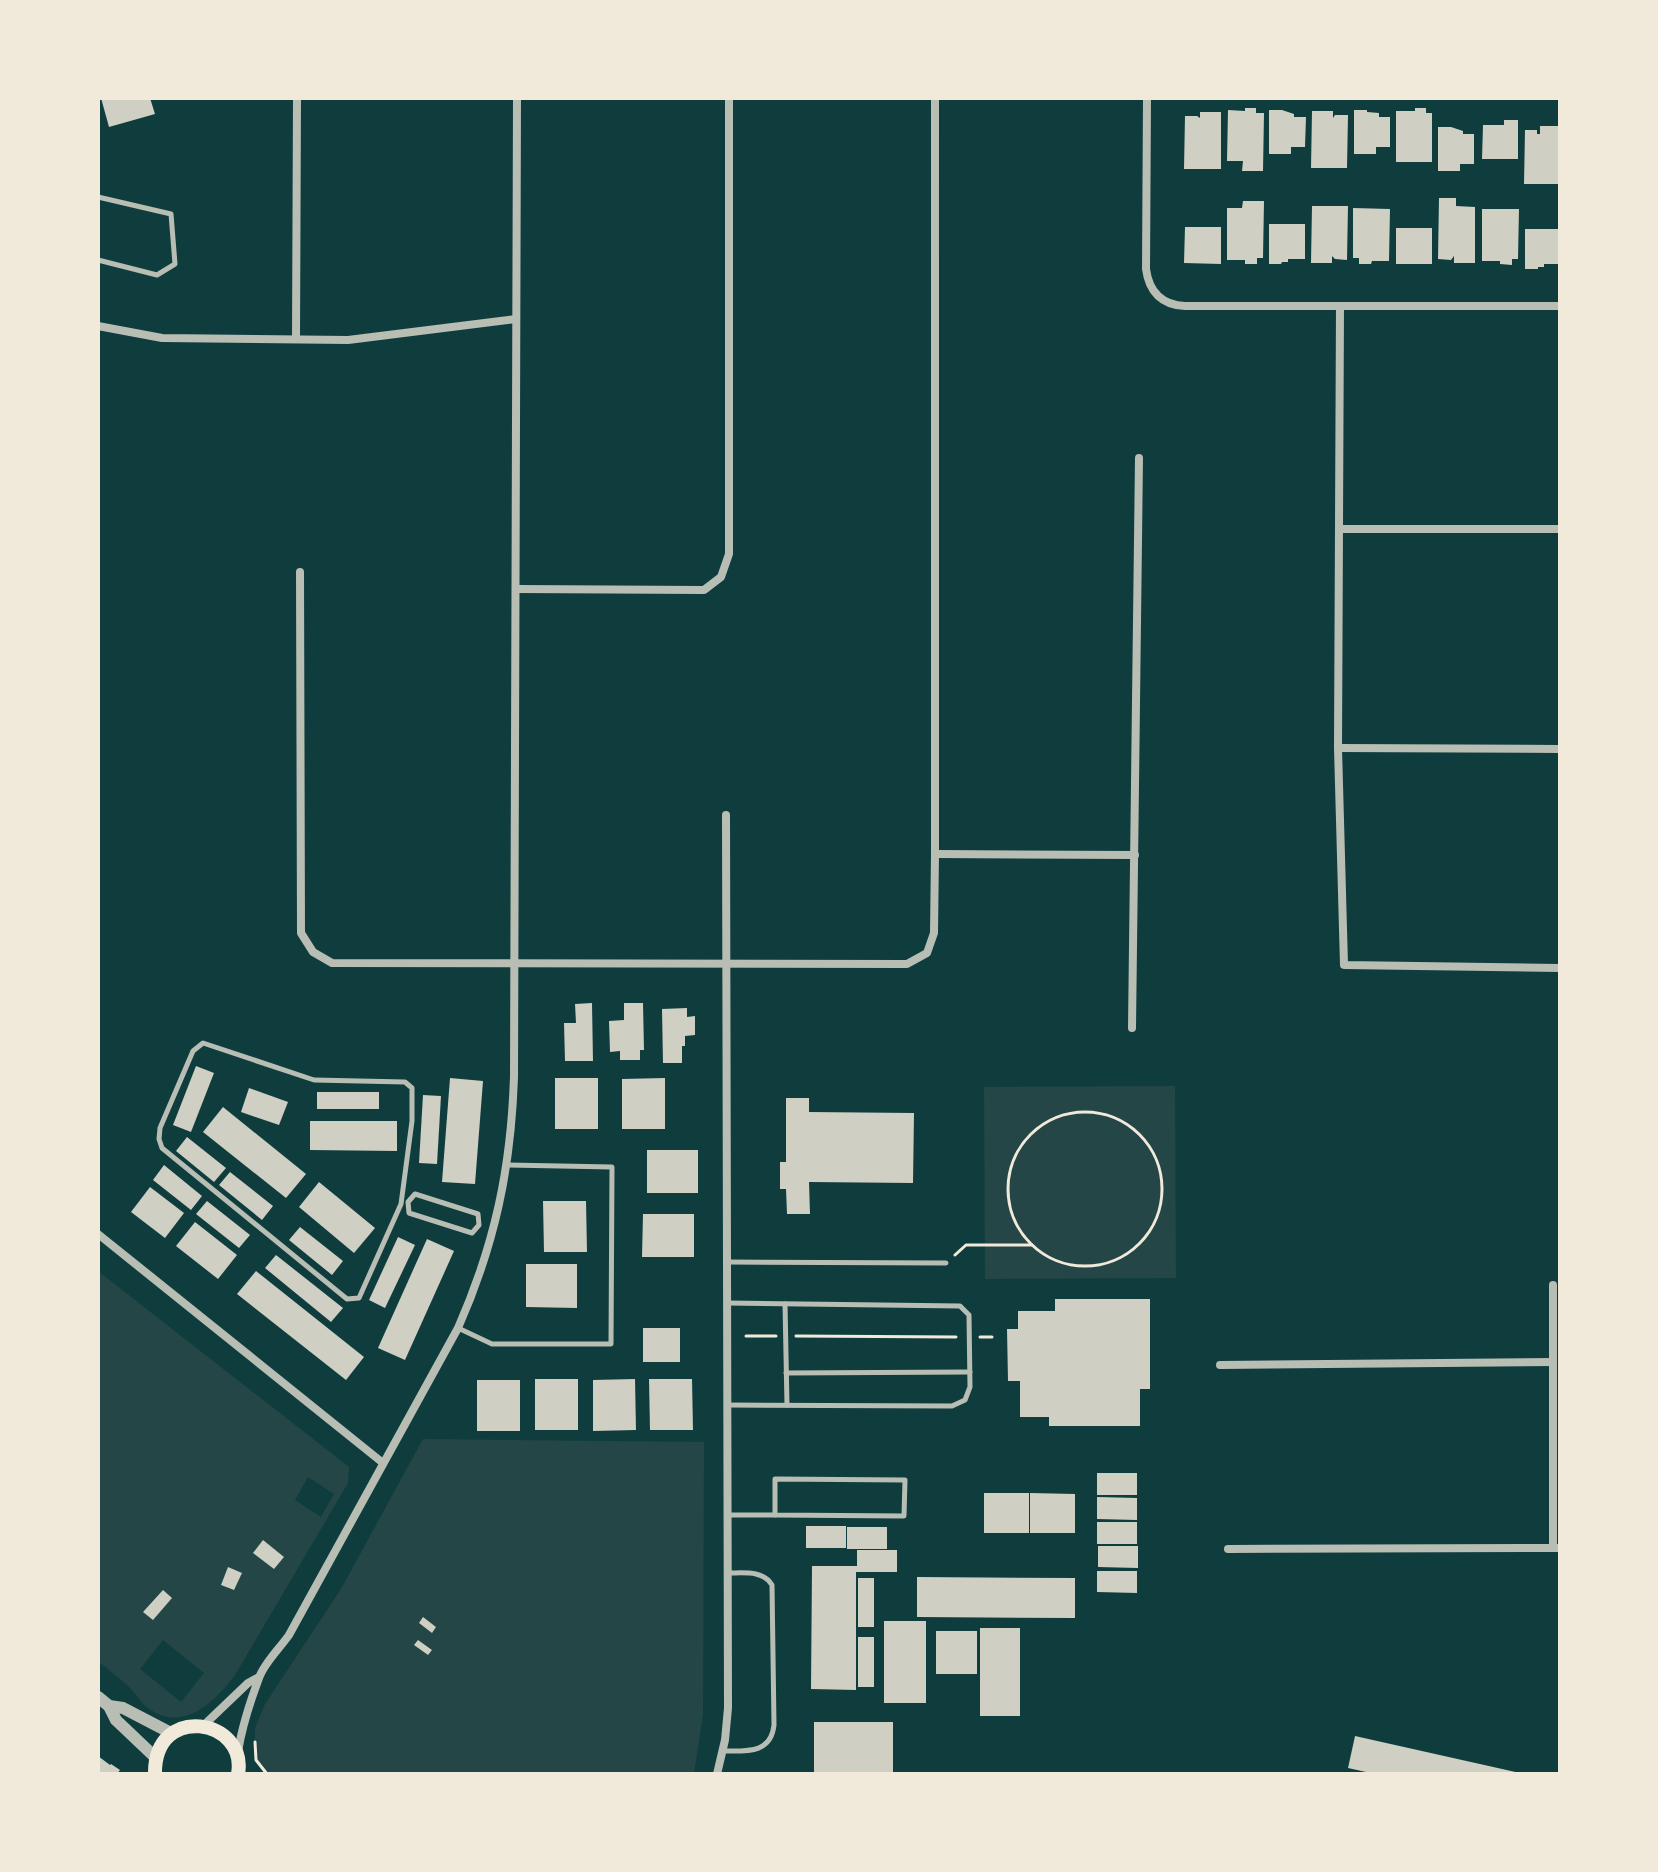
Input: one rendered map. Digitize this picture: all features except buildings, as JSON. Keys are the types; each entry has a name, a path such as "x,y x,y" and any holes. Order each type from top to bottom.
{"main road":[{"path":"155,1774 156,1758 163,1740 181,1729 203,1726 224,1736 240,1767"}],"street":[{"path":"296,339 297,98"},
{"path":"203,1726 248,1683 259,1677 289,1635 458,1328 479,1278 494,1230 507,1165 512,1122 515,963 517,98"},
{"path":"516,589 704,590 721,577 729,554 729,98"},
{"path":"300,572 301,933 313,952 332,963 907,964 927,953 934,933 935,854 935,98"},
{"path":"1147,98 1146,269 1155,294 1177,306 1560,306"},
{"path":"1340,306 1338,748 1344,965 1560,968"},
{"path":"98,326 162,338 348,340 516,319"},
{"path":"1132,1028 1139,458"},
{"path":"1340,529 1560,529"},
{"path":"1338,748 1560,749"},
{"path":"717,1774 728,1708 726,815"},
{"path":"935,854 1135,855"},
{"path":"98,1234 383,1463"},
{"path":"1228,1549 1557,1548 1553,1285"},
{"path":"1220,1365 1553,1362"},
{"path":"240,1767 247,1709 258,1688 259,1677"},
{"path":"98,1697 109,1706 116,1720 156,1758"},
{"path":"109,1706 123,1708 171,1733"}],"lane":[{"path":"98,197 171,214 175,264 157,275 98,260"},
{"path":"405,1201 409,1213 472,1233 479,1225 478,1214 415,1194 405,1201 361,1294 355,1300 347,1299 162,1148 160,1128 196,1046 210,1044 314,1080 409,1084 413,1094 405,1201"},
{"path":"458,1328 492,1344 611,1344 612,1167 507,1165"},
{"path":"479,1225 494,1230"},
{"path":"727,1262 946,1263"},
{"path":"727,1303 952,1304 965,1309 969,1315 970,1372 970,1387 965,1400 952,1406 728,1405"},
{"path":"785,1304 787,1405"},
{"path":"786,1373 970,1372"},
{"path":"728,1515 904,1516 905,1480 775,1479 775,1515"},
{"path":"723,1751 761,1748 771,1740 774,1725 772,1585 758,1574 728,1573"}],"path":[{"path":"946,1263 966,1245 1034,1245 1062,1263 1087,1266 1111,1262 1132,1250 1149,1233 1160,1211 1163,1187 1158,1163 1146,1141 1128,1125 1104,1114 1077,1112 1052,1119 1030,1135 1014,1157 1008,1183 1010,1209 1022,1234 1034,1245"},
{"path":"746,1336 992,1337"},
{"path":"255,1728 256,1760 267,1774"}],"shaded area":[{"path":"1175,1086 1176,1278 985,1279 984,1087"},
{"path":"98,1271 349,1467 348,1483 235,1675 208,1704 185,1716 173,1718 161,1715 146,1706 98,1661","holes":["308,1477 334,1494 321,1517 295,1500","163,1640 204,1673 181,1702 140,1669"]},
{"path":"423,1439 704,1442 703,1715 694,1774 267,1774 256,1760 255,1744 255,1728 265,1704 341,1589"}]}
